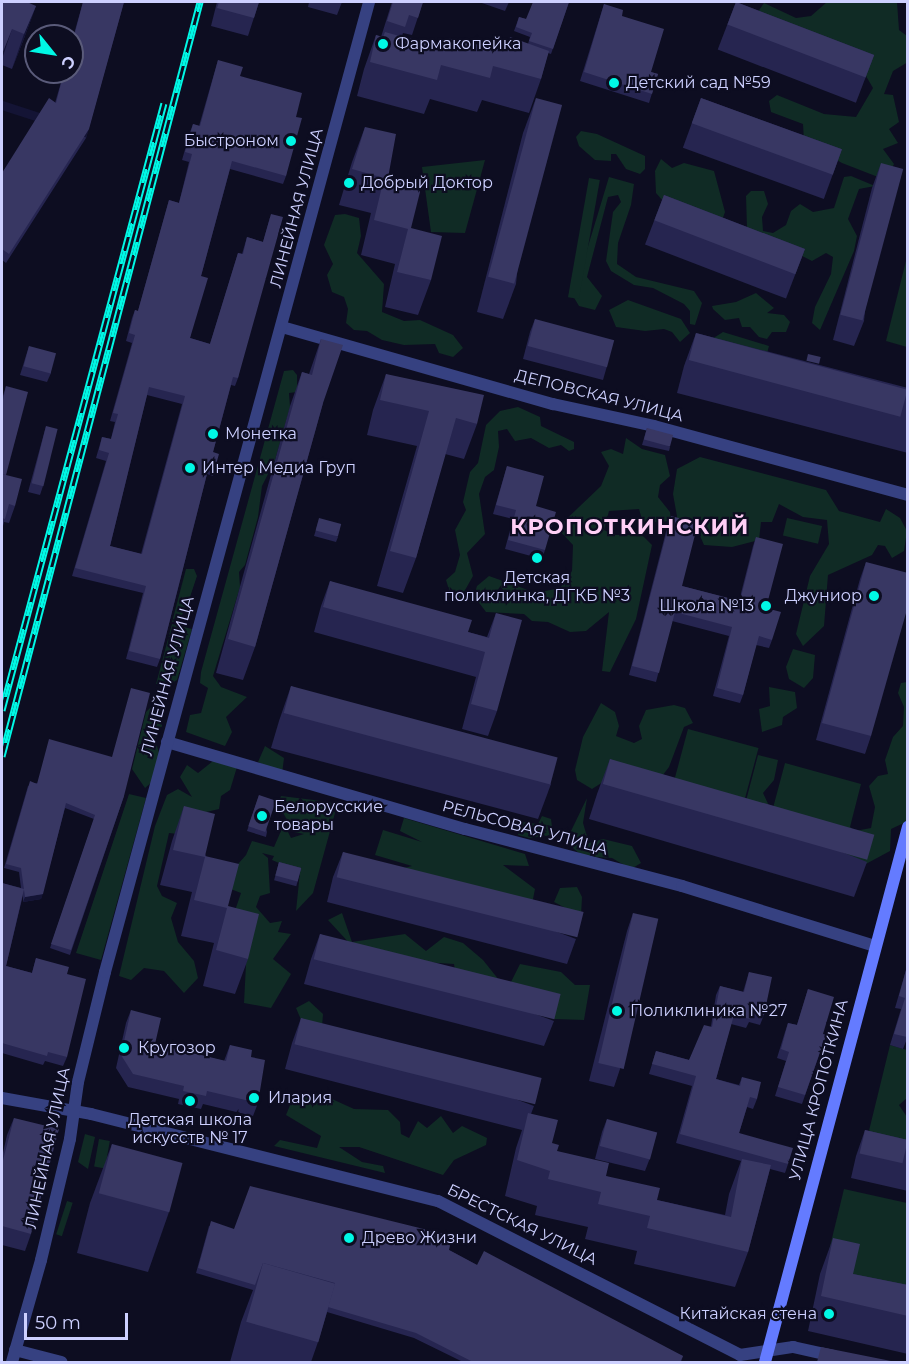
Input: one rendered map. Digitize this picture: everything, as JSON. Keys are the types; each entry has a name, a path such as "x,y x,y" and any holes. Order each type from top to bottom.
{"main road":[{"name":"УЛИЦА КРОПОТКИНА","path":"765,1362 908,827"}],"street":[{"name":"ЛИНЕЙНАЯ УЛИЦА","path":"14,1356 41,1260 98,1000 369,2"},
{"name":"ДЕПОВСКАЯ УЛИЦА","path":"282,327 553,404 654,426 908,495"},
{"name":"РЕЛЬСОВАЯ УЛИЦА","path":"167,742 465,829 682,886 875,946"},
{"name":"БРЕСТСКАЯ УЛИЦА","path":"2,1098 74,1110 438,1201 740,1355 793,1347 851,1359"},
{"path":"14,1356 61,1362"}],"green space":[{"path":"827,2 897,2 899,30 907,36 908,62 893,71 884,94 893,95 899,122 889,129 898,143 883,149 894,164 889,174 878,177 842,163 804,141 803,124 771,112 769,101 777,95 824,114 856,117 873,88 866,76 755,16 764,3 796,18 811,16"},
{"path":"581,131 597,134 645,156 645,169 640,174 626,169 616,154 611,154 611,161 595,160 579,146 576,137"},
{"path":"661,159 672,168 684,163 714,171 725,212 720,226 663,201 656,193 655,171"},
{"path":"485,160 465,233 431,232 422,167"},
{"path":"851,176 875,186 859,189 848,219 857,236 854,251 820,330 812,323 815,307 831,274 833,257 826,253 812,261 747,228 746,196 751,191 764,191 768,204 762,217 763,231 773,233 786,225 791,211 800,204 813,212 834,208 844,177"},
{"path":"609,177 634,184 631,205 618,243 617,264 636,277 694,291 702,303 695,325 690,324 690,311 684,304 653,288 634,285 611,271 606,261 613,212 621,202 618,195 608,197 587,277 602,296 595,310 579,306 573,296"},
{"path":"589,178 600,180 579,299 568,297"},
{"path":"345,214 359,218 361,236 357,253 384,284 382,312 404,321 420,320 453,335 463,348 453,357 439,353 435,344 404,345 382,340 367,331 354,330 346,323 348,309 344,297 332,292 327,275 333,264 324,245 335,215"},
{"path":"907,257 908,347 886,341"},
{"path":"756,293 774,308 767,313 784,315 790,322 786,332 772,332 767,339 759,337 750,327 742,327 739,318 725,320 712,306 736,302"},
{"path":"628,300 681,319 690,333 680,342 672,332 664,329 645,331 616,327 609,310"},
{"path":"723,332 769,346 765,361 704,344"},
{"path":"293,370 297,375 297,392 289,393 290,407 275,460 262,486 258,517 245,565 239,572 240,587 213,676 221,687 247,697 226,717 232,732 225,746 186,732 190,715 201,713 208,688 200,683 201,672 284,371"},
{"path":"518,407 540,417 541,426 574,442 574,449 569,451 561,445 549,448 531,438 515,441 507,429 498,431 499,447 494,470 485,477 479,494 485,534 467,553 473,576 460,599 452,600 446,580 455,572 460,555 455,530 466,510 463,502 470,472 478,463 486,425 500,411"},
{"path":"626,438 642,449 665,455 670,476 660,485 658,497 670,512 671,521 643,523 639,509 609,511 604,530 614,535 642,535 652,545 636,619 610,672 602,671 609,612 586,631 570,632 548,622 532,621 524,614 486,612 474,596 477,586 489,576 536,593 560,588 572,571 573,545 557,528 601,486 609,466 601,452 611,449 623,454"},
{"path":"700,457 826,490 839,511 880,522 886,509 900,518 907,531 904,551 892,558 885,546 878,545 872,555 828,575 824,626 803,646 796,634 810,576 829,544 827,520 803,517 779,504 772,522 761,522 759,540 732,547 704,545 697,529 678,522 673,494 677,469"},
{"path":"787,518 822,526 818,544 783,536"},
{"path":"186,569 194,569 197,576 187,606 178,622 172,622"},
{"path":"172,624 192,629 177,680 167,686 156,684"},
{"path":"793,649 815,655 813,678 804,688 789,679 786,667"},
{"path":"907,682 906,822 891,829 890,851 864,865 773,808 785,763 861,784 850,827 855,831 871,828 875,807 869,786 878,776 888,774 885,760 893,737 903,726 904,707 898,693 901,683"},
{"path":"769,687 795,692 797,708 783,717 782,725 762,732 759,709 770,706"},
{"path":"601,703 615,712 619,726 616,736 634,743 642,739 639,726 646,710 674,705 685,708 693,723 684,727 669,767 659,780 603,782 592,789 577,780 575,770 583,737"},
{"path":"152,706 162,710 162,726 155,739 159,753 152,782 145,788 132,769 146,712"},
{"path":"688,729 759,748 742,810 671,791"},
{"path":"265,746 284,758 282,774 258,762"},
{"path":"758,755 778,760 774,780 763,793 772,812 743,812"},
{"path":"213,761 237,767 230,790 221,796 219,809 202,813 196,836 169,833 157,886 162,896 177,903 171,918 178,942 194,961 198,978 184,993 164,971 144,968 131,980 119,976 155,826 167,795 178,789 192,797 180,777 187,765 198,773"},
{"path":"129,794 146,798 101,960 76,953"},
{"path":"281,796 330,802 335,813 313,893 296,911 300,872 272,860 274,856 262,853 268,858 270,893 260,896 256,907 270,923 282,921 278,932 291,934 273,959 291,974 271,1008 244,1003 247,945 226,937 241,893 228,888 230,873 246,855 252,841 274,847 284,824 291,838 304,834 294,832 278,804"},
{"path":"587,798 583,823 589,843 603,839 632,846 641,863 631,869 612,858 582,856 573,848 571,831"},
{"path":"542,816 551,819 553,835 529,838 518,835 522,822 538,824"},
{"path":"404,818 525,854 529,866 503,865 535,889 532,904 400,869 412,866 375,855 383,830 422,842 400,831"},
{"path":"577,887 582,897 581,916 554,902 560,888"},
{"path":"342,913 352,942 405,934 426,951 444,937 463,943 483,960 507,990 520,964 561,972 575,985 590,985 584,1020 555,1019 459,995 454,964 363,958 328,920"},
{"path":"309,1001 323,1014 322,1027 302,1022 296,1008"},
{"path":"890,1045 907,1050 907,1098 899,1105 907,1117 907,1158 865,1147"},
{"path":"295,1093 321,1094 354,1109 388,1110 400,1122 401,1134 409,1138 418,1121 427,1128 441,1116 453,1133 462,1126 487,1138 486,1145 454,1160 443,1175 359,1147 339,1147 362,1162 383,1166 385,1173 274,1146 280,1140 317,1148 321,1136 286,1115"},
{"path":"85,1134 95,1137 88,1169 78,1162"},
{"path":"99,1139 110,1141 105,1168 94,1167"},
{"path":"844,1189 907,1203 907,1287 824,1271"},
{"path":"67,1201 73,1203 62,1236 56,1234"}],"building":[{"path":"2,2 27,2 36,6 28,24 24,24 24,34 12,29 2,54"},
{"path":"83,2 124,2 89,129 9,254 2,249 2,173 49,98 56,103 61,84 84,84 84,24 77,24"},
{"path":"219,2 259,2 254,18 217,8"},
{"path":"393,2 423,2 418,18 409,15 405,27 387,21"},
{"path":"533,2 569,2 553,49 529,41 532,33 516,27 519,17 526,19"},
{"path":"736,2 874,55 866,77 727,24"},
{"path":"604,4 623,10 622,16 664,29 651,72 658,74 652,94 584,72"},
{"path":"385,32 443,48 446,38 494,48 497,37 509,41 510,37 549,51 541,79 493,66 490,78 441,65 437,80 370,62 376,35 383,37"},
{"path":"218,60 243,67 240,76 302,93 296,117 302,118 286,176 232,161 201,276 208,278 190,338 210,344 238,253 243,254 247,237 263,242 271,214 283,217 238,378 233,377 213,452 219,454 215,468 209,466 160,659 129,651 146,586 75,568 109,453 99,450 102,437 111,439 118,414 113,413 135,335 129,333 135,310 138,311 169,200 179,203 192,154 185,152 193,124 200,126","holes":["149,387 185,396 142,554 110,546"]},
{"path":"536,98 562,105 514,284 488,277"},
{"path":"701,98 842,149 833,175 692,123"},
{"path":"365,127 396,134 388,178 419,185 420,192 411,228 442,236 431,280 397,272 408,229 374,220 384,178 352,169"},
{"path":"881,163 903,169 863,321 840,315"},
{"path":"664,195 805,249 795,274 654,220"},
{"path":"535,319 614,340 607,367 528,346"},
{"path":"696,333 908,390 900,417 689,360"},
{"path":"321,339 343,345 323,403 255,647 228,639 302,372 312,375"},
{"path":"29,346 56,353 51,374 24,366"},
{"path":"808,354 821,357 819,364 806,361"},
{"path":"386,374 484,395 477,424 456,418 416,558 390,551 429,411 380,400"},
{"path":"6,386 28,392 6,475 2,474 2,404"},
{"path":"46,426 58,429 43,486 32,483"},
{"path":"647,428 673,435 670,447 644,440"},
{"path":"507,466 544,476 536,506 556,512 545,550 508,540 516,510 496,505"},
{"path":"2,474 22,479 15,506 9,504 5,519 2,518"},
{"path":"671,516 698,523 682,586 740,601 756,537 783,544 766,608 781,612 772,640 759,636 743,695 717,688 732,627 675,612 659,673 632,666"},
{"path":"319,518 341,524 338,537 316,531"},
{"path":"866,562 908,573 908,606 871,736 822,723"},
{"path":"330,581 472,620 468,632 489,638 496,613 522,620 497,711 471,704 485,652 323,607"},
{"path":"291,686 558,757 550,784 284,713"},
{"path":"131,688 150,693 124,796 71,950 51,944 95,815 66,803 43,894 25,897 21,868 6,864 30,781 37,784 49,739 112,757"},
{"path":"610,759 874,835 867,860 603,784"},
{"name":"Белорусские товары","path":"259,795 276,801 265,832 248,826"},
{"path":"184,806 215,814 205,856 239,864 228,906 259,914 248,959 216,950 227,908 194,900 205,857 173,850"},
{"path":"343,852 584,912 577,937 337,877"},
{"path":"279,862 301,868 298,881 275,876"},
{"path":"2,883 24,889 6,966 32,973 36,958 69,967 67,974 86,979 67,1057 48,1052 47,1056 2,1043"},
{"name":"Поликлиника №27","path":"633,913 658,919 624,1069 598,1063"},
{"path":"320,934 561,994 554,1019 314,959"},
{"path":"906,970 908,970 907,1037 894,1034 905,998 899,996"},
{"path":"749,972 772,977 764,1015 751,1012 750,1019 734,1015 716,1079 740,1086 742,1077 761,1082 757,1099 750,1097 739,1133 793,1148 788,1164 680,1134 696,1076 652,1064 656,1051 689,1060 704,1025 712,1027 720,986 744,992"},
{"path":"808,989 834,997 823,1034 826,1035 805,1095 778,1087 789,1052 781,1049 788,1023 797,1025"},
{"path":"131,1010 161,1018 155,1044 226,1061 230,1045 252,1050 251,1057 265,1060 258,1103 207,1091 206,1096 183,1091 184,1086 133,1074 121,1055"},
{"path":"301,1018 542,1078 535,1104 294,1044"},
{"path":"528,1113 558,1120 552,1143 559,1145 557,1151 609,1163 606,1176 660,1188 657,1200 731,1217 742,1159 771,1165 748,1252 647,1228 650,1216 598,1204 601,1192 548,1179 550,1171 517,1160"},
{"path":"14,1118 59,1129 31,1234 2,1226 2,1164"},
{"path":"607,1119 657,1132 650,1160 600,1146"},
{"path":"865,1130 908,1140 902,1163 860,1153"},
{"path":"112,1144 183,1163 169,1212 99,1193"},
{"path":"250,1186 452,1236 449,1250 477,1265 484,1251 683,1356 680,1362 473,1362 416,1333 328,1307 335,1283 263,1263 255,1285 198,1268 211,1221 234,1229"},
{"path":"833,1238 860,1244 853,1274 908,1285 908,1316 821,1296"},
{"path":"263,1263 335,1284 318,1342 246,1322"},
{"path":"821,1347 896,1362 817,1362"}],"railway":[{"path":"2,756 200,2"},
{"path":"2,710 164,103"}],"place":[{"name":"Фармакопейка","path":"383,44"},
{"name":"Детский сад №59","path":"614,83"},
{"name":"Быстроном","path":"291,141"},
{"name":"Добрый Доктор","path":"349,183"},
{"name":"Монетка","path":"213,434"},
{"name":"Интер Медиа Груп","path":"190,468"},
{"name":"Детская поликлинка, ДГКБ №3","path":"537,558"},
{"name":"Джуниор","path":"874,596"},
{"name":"Школа №13","path":"766,606"},
{"name":"Белорусские товары","path":"262,816"},
{"name":"Поликлиника №27","path":"617,1011"},
{"name":"Кругозор","path":"124,1048"},
{"name":"Илария","path":"254,1098"},
{"name":"Детская школа искусств № 17","path":"190,1101"},
{"name":"Древо Жизни","path":"349,1238"},
{"name":"Китайская стена","path":"829,1314"}],"district":[{"name":"КРОПОТКИНСКИЙ","path":"630,527"}]}
